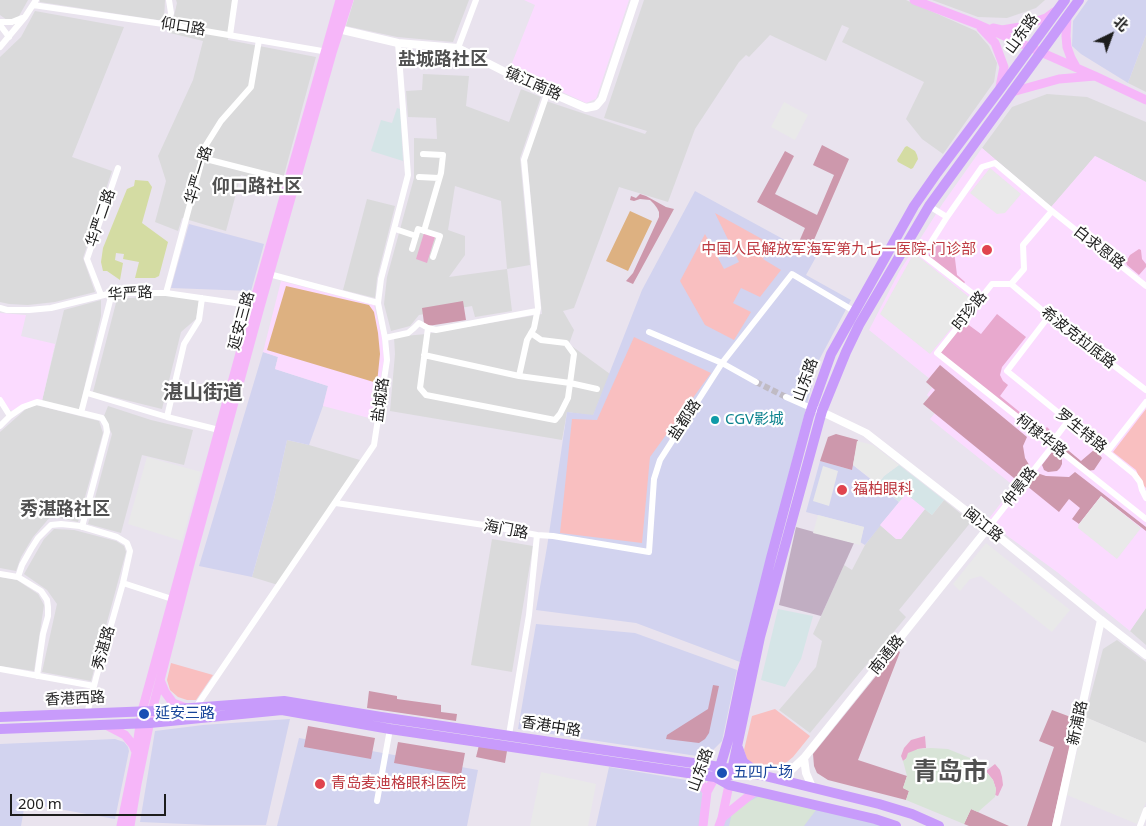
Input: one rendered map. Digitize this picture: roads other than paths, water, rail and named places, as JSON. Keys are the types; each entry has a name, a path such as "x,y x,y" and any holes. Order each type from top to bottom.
{"main road":[{"name":"延安三路","path":"147,711 160,680 223,430 336,28 340,0"},
{"name":"延安三路","path":"336,28 349,0"},
{"path":"914,0 977,24 1146,100"},
{"name":"山东路","path":"703,826 707,792 720,767 729,737 742,674 771,558 817,409 859,325 929,206 1079,0"},
{"path":"977,24 1002,30 1020,27 1046,18 1062,4"},
{"name":"山东路","path":"721,822 760,638 831,354 914,206 937,172 1062,4"},
{"path":"1067,16 1067,47 1070,58 1076,68"},
{"path":"977,24 995,43 1004,66 1000,89"},
{"path":"1012,92 1059,79 1096,76"},
{"name":"延安三路","path":"257,306 269,274 292,182"},
{"name":"延安三路","path":"130,826 147,711 172,599 223,430"},
{"path":"160,680 165,692 174,703 191,708"},
{"name":"香港中路","path":"147,711 284,701 732,769 879,804 912,814 940,826"},
{"name":"香港中路","path":"145,723 282,710 715,777 730,785 875,819 896,826"},
{"name":"香港西路","path":"0,718 147,711"},
{"name":"延安三路","path":"122,826 136,753 145,723"},
{"name":"香港西路","path":"0,729 145,723"},
{"path":"106,725 125,735 133,745 136,753"},
{"path":"738,748 743,762 760,775"},
{"path":"694,774 707,792"},
{"path":"721,822 755,791"}],"street":[{"path":"168,25 170,13 169,0"},
{"path":"230,35 236,0"},
{"path":"458,48 476,0"},
{"name":"镇江南路","path":"336,28 398,43 458,48 519,79 586,108 596,106 602,99 635,0"},
{"path":"0,47 35,2"},
{"name":"仰口路","path":"35,2 329,52"},
{"path":"9,36 0,23 12,22 25,16"},
{"name":"华严一路","path":"166,293 206,145 221,121 251,87 259,40"},
{"name":"盐城路","path":"191,708 336,503 374,445 387,360 386,338 378,303 381,279 408,176 398,43"},
{"path":"519,376 527,340 534,328 538,308 524,160 548,91"},
{"path":"422,154 442,154 440,178 424,230"},
{"path":"202,158 292,182"},
{"name":"白求恩路","path":"947,217 982,167 995,163 1146,286"},
{"name":"华严二路","path":"100,295 87,259 118,168"},
{"path":"419,177 440,178"},
{"path":"929,206 947,217 923,255 980,299"},
{"path":"1011,284 1024,270 1023,245 1052,211"},
{"path":"395,229 416,236"},
{"path":"412,249 418,229 440,236 433,257"},
{"path":"269,274 378,303"},
{"name":"盐都路","path":"537,535 649,552 654,479 660,460 722,363 792,274 854,311"},
{"name":"时珍路","path":"937,353 992,284 1011,284"},
{"name":"希波克拉底路","path":"1011,284 1146,390"},
{"path":"78,412 87,393 112,293"},
{"name":"华严路","path":"0,308 7,310 51,308 112,293 166,293 257,306"},
{"path":"167,417 184,344 199,320 202,298"},
{"path":"386,338 408,333 420,322 428,328 436,330 537,311"},
{"name":"罗生特路","path":"1050,316 1007,371 1138,478 1146,498"},
{"path":"428,328 420,388 426,395 555,420 568,398 574,354 566,343 541,340 531,333"},
{"path":"649,332 722,363 756,382"},
{"name":"柯棣华路","path":"937,353 1146,519"},
{"path":"424,354 519,376 597,389"},
{"path":"87,393 167,417 223,430"},
{"path":"786,397 817,409"},
{"path":"0,400 10,416"},
{"path":"0,426 23,407 37,402 102,418 107,432 82,527"},
{"path":"1107,452 1146,402"},
{"name":"闽江路","path":"817,409 866,433 1146,655"},
{"name":"仲景路","path":"988,528 1051,448 1053,441 1068,422"},
{"name":"海门路","path":"336,503 484,525 537,535 529,615 509,735"},
{"name":"秀湛路","path":"18,577 31,549 50,525 61,524 82,527 117,537 127,543 130,551 123,584 88,714"},
{"name":"南通路","path":"776,779 788,772 804,758 988,528"},
{"path":"0,574 18,577 40,591 47,600 48,616 43,634 37,676"},
{"path":"123,584 172,599"},
{"name":"新浦路","path":"1056,826 1100,620"},
{"path":"0,669 94,686"},
{"path":"378,801 390,728"},
{"path":"804,758 806,773 812,787"},
{"path":"1140,826 1146,810"}],"tunnel":[{"path":"756,382 786,397"}],"place":[{"name":"中国人民解放军海军第九七一医院-门诊部","path":"987,250"},
{"name":"CGV影城","path":"715,420"},
{"name":"福柏眼科","path":"842,490"},
{"name":"延安三路","path":"144,714"},
{"name":"五四广场","path":"722,773"},
{"name":"青岛麦迪格眼科医院","path":"320,784"}],"district":[{"name":"盐城路社区","path":"443,60"},
{"name":"仰口路社区","path":"257,187"},
{"name":"湛山街道","path":"203,393"},
{"name":"秀湛路社区","path":"65,510"},
{"name":"青岛市","path":"950,773"}]}
